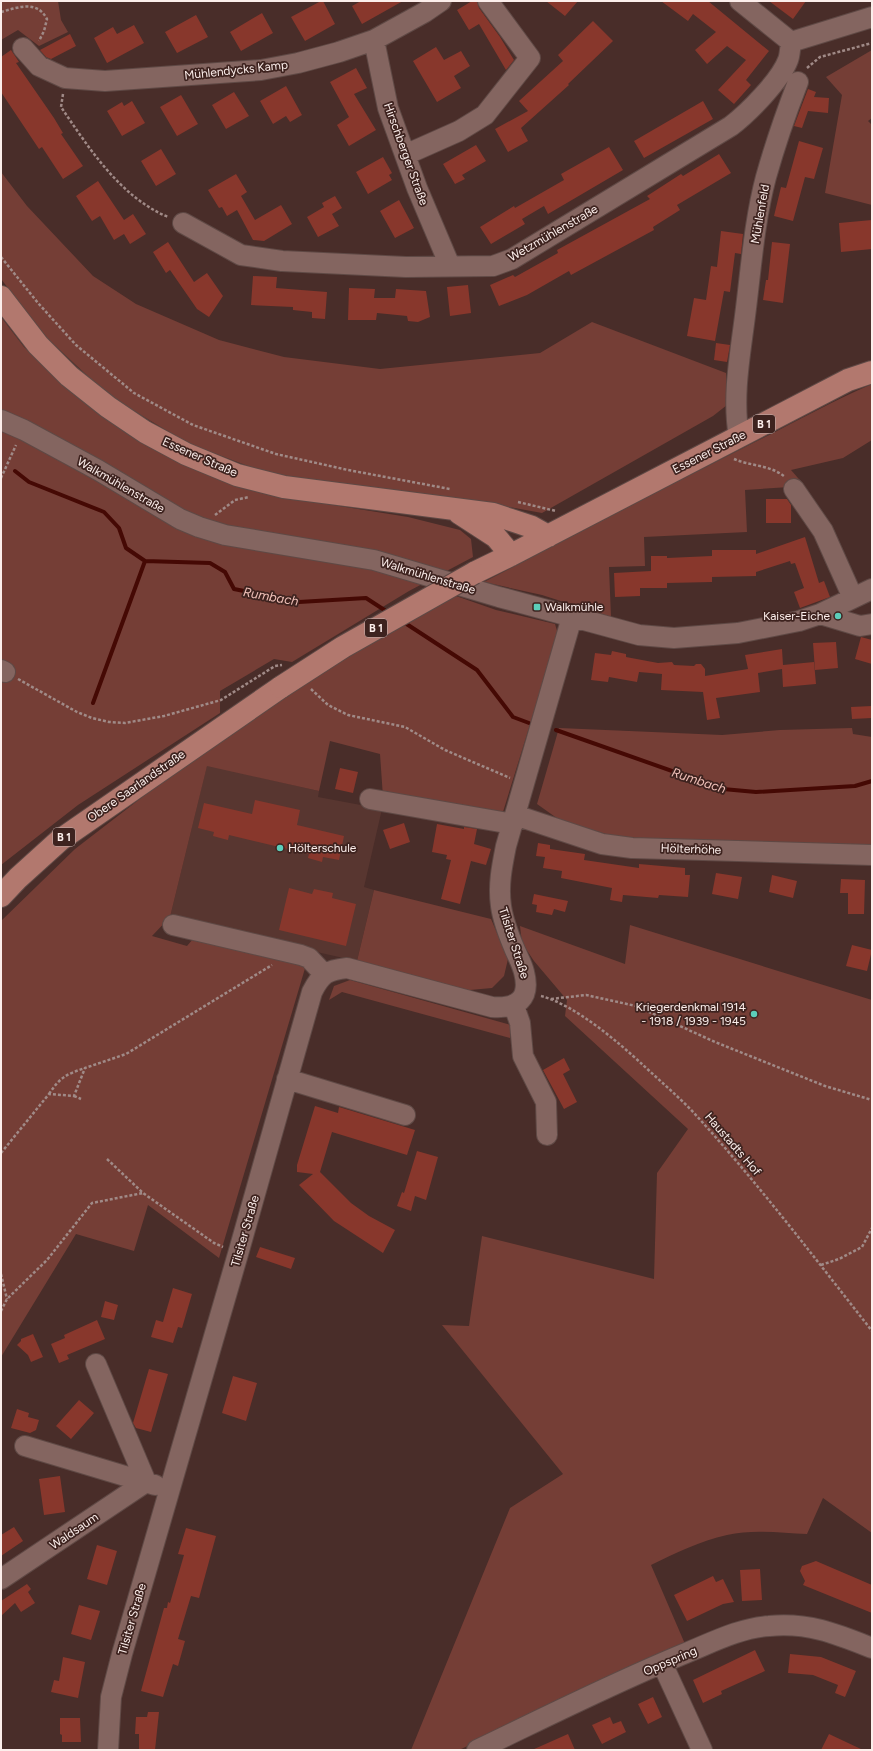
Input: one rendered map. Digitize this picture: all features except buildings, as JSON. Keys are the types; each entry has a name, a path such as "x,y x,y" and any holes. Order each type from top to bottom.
{"main road":[{"name":"Essener Straße","path":"1,297 38,345 69,376 108,407 145,432 186,454 237,474 284,487 454,500 532,527 548,536"},
{"name":"Essener Straße","path":"281,687 343,647 474,573 848,380 872,372"},
{"name":"Essener Straße","path":"454,500 496,537 511,555"},
{"name":"Obere Saarlandstraße","path":"1,896 18,878 60,840 281,687"}],"street":[{"name":"Mühlendycks Kamp","path":"23,48 39,66 65,78 105,82 262,70 298,63 340,52 374,40 425,12 441,1"},
{"path":"405,155 459,131 486,114 530,58 488,1"},
{"path":"740,1 791,42 872,17"},
{"name":"Hirschberger Straße","path":"374,40 388,108 417,188 450,266"},
{"name":"Wetzmühlenstraße","path":"183,223 240,255 282,261 406,267 492,266 512,259 731,126 746,115 781,72 788,60 791,42"},
{"name":"Mühlenfeld","path":"739,437 736,421 737,377 757,224 766,178 790,101 798,82"},
{"name":"Walkmühlenstraße","path":"1,420 31,434 98,470 180,519 199,527 224,535 374,560 639,635 674,638 738,633 799,621 820,614 872,589"},
{"path":"794,489 823,531 853,598"},
{"path":"820,614 860,626 872,624"},
{"name":"Tilsiter Straße","path":"514,1006 522,1000 526,992 527,984 524,971 506,925 501,907 499,887 502,866 572,617"},
{"name":"Hölterhöhe","path":"370,799 514,820 602,844 632,848 872,855"},
{"path":"173,925 291,952 309,958 324,974 331,970 347,968 492,1007 502,1008 514,1006 520,1023 523,1056 546,1102 547,1134"},
{"name":"Tilsiter Straße","path":"108,1750 111,1697 122,1654 312,992 317,981 324,974"},
{"path":"287,1079 405,1115"},
{"path":"96,1364 146,1482"},
{"path":"25,1446 170,1490"},
{"name":"Waldsaum","path":"1,1579 146,1482"},
{"name":"Oppspring","path":"477,1750 503,1744 662,1663 739,1631 769,1626 798,1626 830,1631 872,1648"},
{"path":"662,1663 702,1750"}],"path":[{"path":"1,12 21,6 38,7 43,11 47,19 44,31"},
{"path":"798,82 805,69 820,57 872,43"},
{"path":"65,78 61,107 94,153 124,187 153,211 183,223"},
{"path":"1,257 38,303 76,345 134,393 193,425 276,454 348,470 454,500"},
{"path":"720,447 730,457 745,464 760,466 783,476 794,489"},
{"path":"1,478 12,451"},
{"path":"199,527 235,500 256,495"},
{"path":"517,502 561,512"},
{"path":"1,1153 60,1079 65,1075 126,1054 279,962 291,952"},
{"name":"Haustadts Hof","path":"872,1100 825,1086 715,1042 636,1006 586,995 551,998 586,1019 623,1047 693,1112 764,1194 872,1331"},
{"path":"74,1096 85,1068"},
{"path":"49,1094 74,1096 81,1099"},
{"path":"107,1159 142,1193 214,1243 238,1254"},
{"path":"1,1311 7,1299 47,1260 92,1203 142,1193"},
{"path":"821,1265 839,1259 862,1247 872,1228"},
{"path":"1,1274 7,1299"}],"shaded area":[{"path":"1,1 58,1 61,20 68,32 39,46 18,30 1,40"},
{"path":"872,50 872,118 868,121 872,125 872,205 825,193 842,95 826,77"},
{"path":"1,172 27,206 93,276 136,304 219,340 284,357 380,369 540,353 592,322 726,373 727,405 713,416 542,513 471,500 269,474 187,443 108,395 47,338 1,279"},
{"path":"1,317 24,347 105,417 271,495 408,517 460,530 471,539 473,557 409,591 292,662 274,659 220,691 220,713 78,805 1,865 1,685 4,679 1,663"},
{"path":"872,384 872,440 843,458 791,470 805,486 745,490 747,532 644,537 645,566 609,567 611,617 542,595 484,582 721,459"},
{"path":"456,596 496,610 555,624 558,634 502,815 383,797 380,754 330,741 319,791 207,766 170,917 152,936 187,946 193,939 306,965 219,1258 148,1205 134,1251 76,1234 1,1357 1,921 75,849 180,768 290,693 371,643"},
{"path":"559,728 722,735 780,730 852,728 853,734 872,737 872,848 620,838 561,821 537,804"},
{"name":"Hölterschule","path":"207,765 319,791 318,797 382,809 364,887 374,890 357,961 192,924 170,917"},
{"path":"374,890 491,919 508,959 504,976 492,988 459,991 357,961"},
{"path":"630,925 872,1000 872,1533 823,1498 807,1534 767,1532 737,1533 707,1541 670,1556 651,1565 685,1644 459,1750 411,1750 510,1508 563,1474 442,1325 469,1326 482,1236 654,1279 657,1173 688,1129 565,1016 567,1000 534,961 522,943 520,926 625,964"},
{"path":"350,980 511,1025 510,1038 342,992 329,1000 334,986"}],"waterway":[{"name":"Rumbach","path":"15,471 29,482 104,512 119,528 126,548 145,561 210,563 225,572 234,589 299,602 366,598 389,613"},
{"path":"93,703 145,561"},
{"name":"Rumbach","path":"402,621 477,670 513,717 529,723"},
{"name":"Rumbach","path":"556,730 723,789 756,792 855,786 872,781"}],"place":[{"name":"Walkmühle","path":"537,607"},
{"name":"Kaiser-Eiche","path":"838,616"},
{"name":"Hölterschule","path":"280,848"},
{"name":"Kriegerdenkmal 1914 - 1918 / 1939 - 1945","path":"754,1014"}]}
